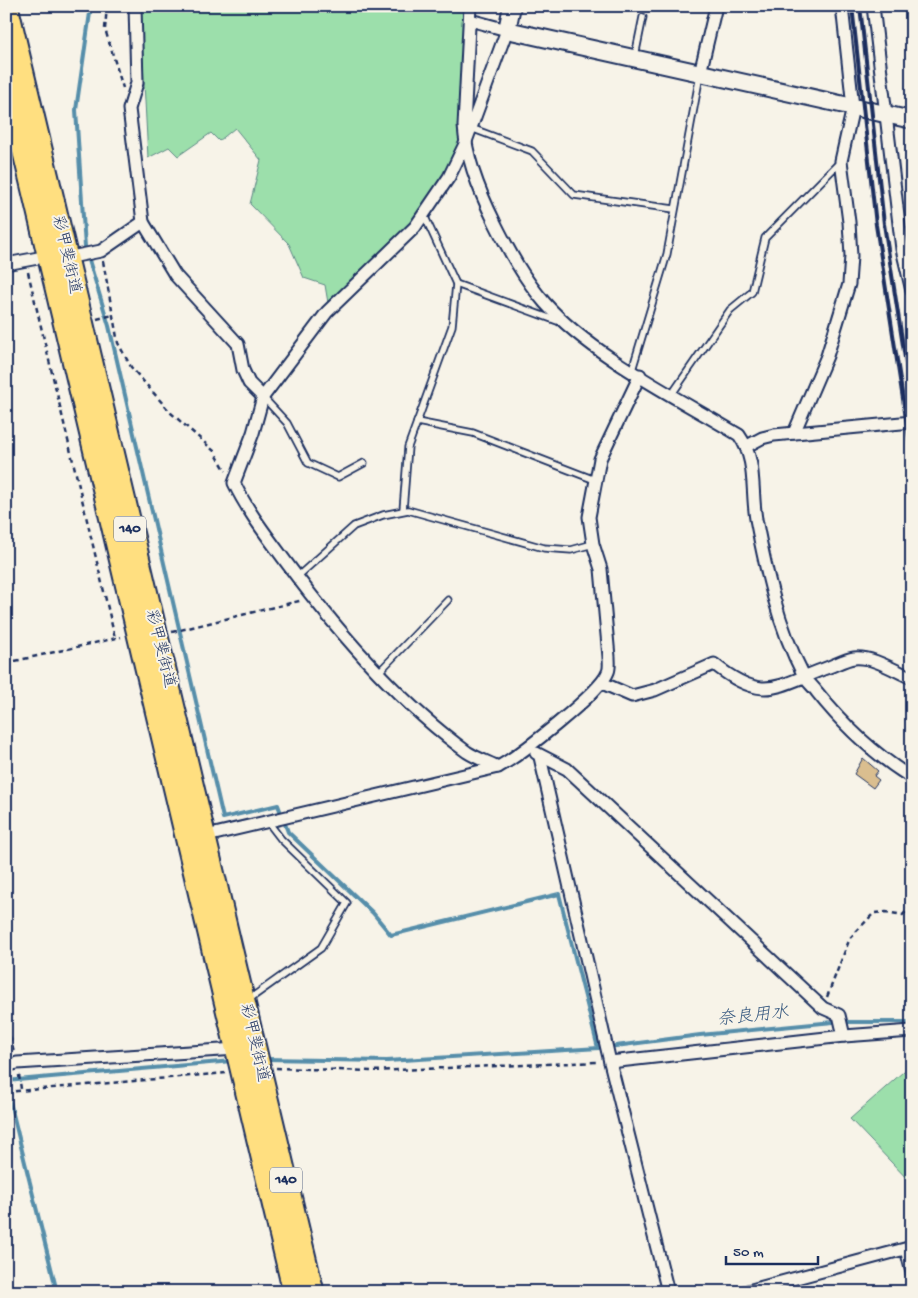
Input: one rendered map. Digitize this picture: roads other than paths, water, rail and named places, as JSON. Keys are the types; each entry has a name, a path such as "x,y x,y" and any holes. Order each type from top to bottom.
{"highway":[{"name":"彩甲斐街道","path":"6,6 137,633 244,1002 248,1062 312,1292"},
{"name":"彩甲斐街道","path":"6,77 58,257 196,839 248,1062 294,1292"}],"street":[{"path":"135,6 137,83 129,109 143,222 175,275 238,344 249,383 263,397"},
{"path":"470,6 464,126 465,144 488,210 509,252 528,282 567,324 585,339 739,435 747,446 752,461 756,516 769,581 785,632 804,676 835,714 867,746 912,778"},
{"path":"498,767 468,753 416,709 379,672 311,598 246,508 234,483 253,433 263,397 328,312 402,240 424,215 450,177 465,144 507,30 512,6"},
{"path":"700,72 716,6"},
{"path":"794,434 826,356 848,284 851,256 849,222 840,161 853,107 842,6"},
{"path":"873,6 902,249 912,292"},
{"path":"470,20 507,30 912,120"},
{"path":"6,264 101,251 143,222"},
{"path":"196,839 498,767 513,759 553,728 602,683 609,671 609,657 601,569 593,544 589,517 600,459 636,372"},
{"path":"747,446 762,438 872,424 912,422"},
{"path":"602,683 632,696 655,690 688,676 705,666 714,664 734,680 751,688 768,688 790,684 804,676 855,658 874,661 912,678"},
{"path":"528,747 540,757 567,768 823,1008 839,1015 843,1032"},
{"path":"540,757 610,1062 668,1292"},
{"path":"610,1062 843,1032 912,1031"},
{"path":"11,1064 248,1062"},
{"path":"744,1292 909,1248 912,1273"}],"lane":[{"path":"634,58 642,17"},
{"path":"636,372 667,254 700,72"},
{"path":"471,128 532,151 574,195 674,209"},
{"path":"672,394 730,310 752,292 765,238 840,161"},
{"path":"403,510 408,447 452,326 456,284 424,215"},
{"path":"456,284 567,324"},
{"path":"263,397 287,423 308,463 338,477 364,463"},
{"path":"417,422 473,433 595,480"},
{"path":"297,577 354,526 403,510 544,548 571,550 593,544"},
{"path":"379,672 448,600"},
{"path":"244,1002 321,948 347,903 281,838 272,821"}],"waterway":[{"path":"91,6 76,110 85,247 109,326 223,818 278,805 288,832 373,913 391,935 559,894 598,1048"},
{"name":"奈良用水","path":"608,1047 700,1035 833,1022 912,1022"},
{"path":"264,1059 387,1061 599,1048"},
{"path":"6,1081 232,1061"},
{"path":"10,1102 57,1292"}],"railway":[{"path":"852,6 876,225 912,457"},
{"path":"860,6 884,224 912,403"}]}
